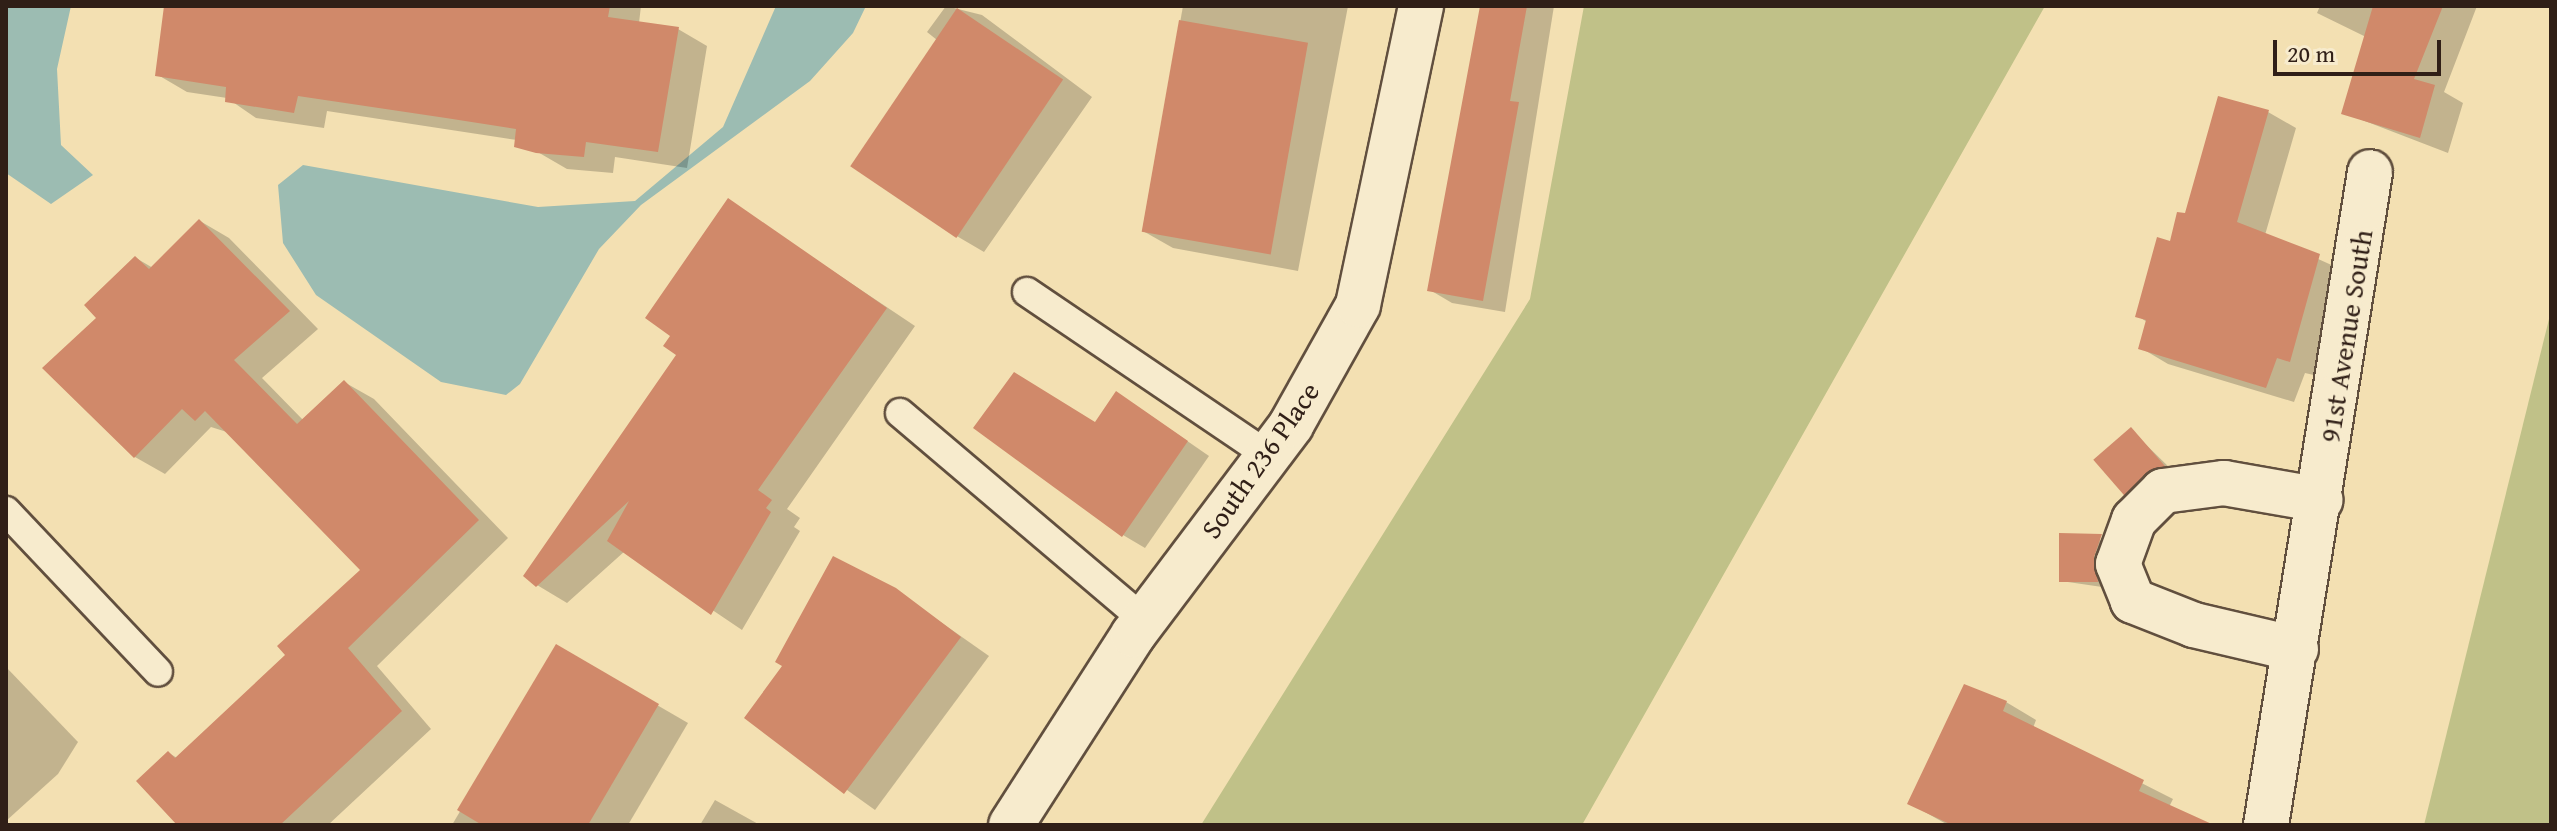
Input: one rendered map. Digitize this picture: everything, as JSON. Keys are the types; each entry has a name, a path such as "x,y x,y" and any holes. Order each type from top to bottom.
{"street":[{"name":"South 236 Place","path":"1011,825 1144,620 1268,455 1358,305 1421,6"},
{"name":"91st Avenue South","path":"2266,825 2321,500 2370,172"},
{"path":"2296,649 2194,625 2133,601 2118,564 2134,520 2163,491 2224,483 2321,500"}],"lane":[{"path":"1027,292 1268,455"},
{"path":"900,413 1144,620"},
{"path":"6,511 158,672"}],"green space":[{"path":"1584,6 2045,6 1582,825 1201,825 1530,299"},
{"path":"2551,311 2551,825 2424,825"}],"water":[{"path":"6,6 71,6 57,69 61,145 93,175 51,204 6,173"},
{"path":"776,6 866,6 853,33 810,81 641,205 599,249 520,384 506,395 441,382 316,295 283,243 278,185 303,165 538,207 635,201 723,127"}],"building":[{"path":"164,6 610,6 608,17 679,27 658,152 586,142 584,157 536,153 514,147 516,129 446,118 298,96 294,113 225,102 226,87 155,76"},
{"path":"1480,6 1527,6 1510,101 1519,102 1483,301 1427,291"},
{"path":"2373,6 2443,6 2414,79 2435,85 2420,138 2341,114"},
{"path":"957,8 1063,80 956,238 850,166"},
{"path":"1179,20 1308,43 1271,254 1142,232"},
{"path":"2218,96 2269,110 2237,222 2320,254 2290,362 2277,358 2266,388 2138,349 2146,320 2135,317 2157,237 2170,241 2177,212 2185,213"},
{"path":"728,198 887,308 758,490 772,500 766,508 771,512 711,615 607,541 629,501 536,587 523,576 676,355 663,346 670,336 645,318"},
{"path":"199,219 290,311 234,360 297,424 344,380 479,520 348,648 402,711 280,825 177,825 136,781 168,751 175,758 285,655 277,646 360,570 205,411 195,421 182,409 134,458 42,368 96,318 84,305 135,256 149,269"},
{"path":"1014,372 1095,422 1116,391 1188,441 1122,537 973,428"},
{"path":"2131,427 2165,466 2127,499 2093,460"},
{"path":"2059,533 2102,534 2094,557 2098,582 2059,582"},
{"path":"833,556 896,588 961,637 844,794 744,718 782,666 775,662"},
{"path":"556,644 659,704 588,825 482,825 457,810"},
{"path":"1964,684 2007,701 2003,711 2144,780 2139,791 2214,825 1952,825 1907,804"}]}
